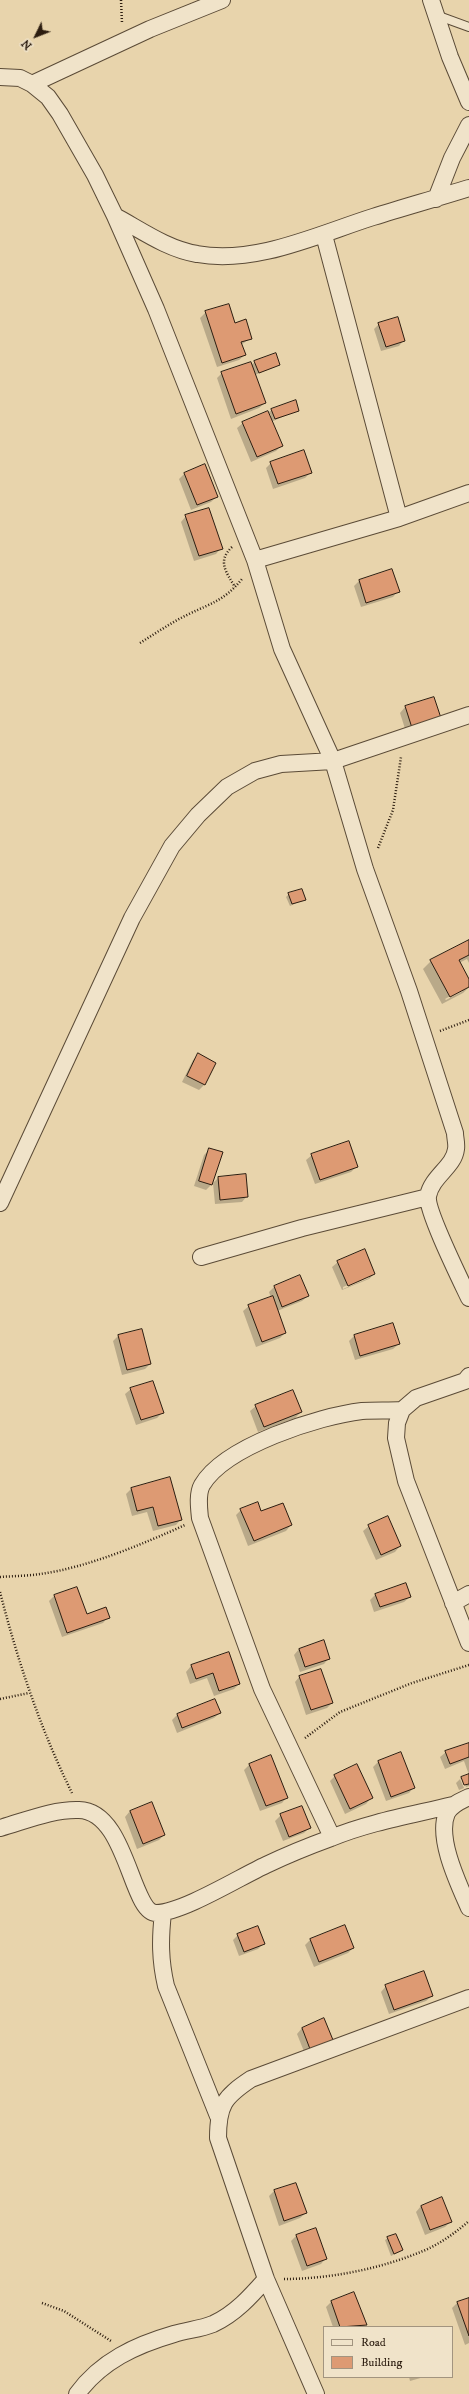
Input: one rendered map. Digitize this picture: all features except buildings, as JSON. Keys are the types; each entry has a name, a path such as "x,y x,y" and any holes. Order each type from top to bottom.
{"street":[{"path":"32,84 150,29 222,0"},
{"path":"431,0 469,102"},
{"path":"0,77 20,78 32,84 48,97 60,114 95,175 115,216 156,309 245,534 255,560 282,649 333,761 365,869 424,1038 455,1133 463,1151 452,1160 434,1181 428,1197 436,1224 469,1298"},
{"path":"436,199 452,158 469,125"},
{"path":"115,216 165,244 196,254 226,258 324,235 372,217 469,188"},
{"path":"324,235 400,518"},
{"path":"255,560 400,518 469,493"},
{"path":"0,1204 132,918 172,846 198,815 226,787 255,770 281,764 333,761 469,715"},
{"path":"201,1257 302,1228 428,1197"},
{"path":"469,1376 465,1381 416,1398 402,1410 396,1423 396,1438 406,1481 469,1643"},
{"path":"332,1837 262,1688 200,1518 198,1503 201,1486 211,1473 235,1456 263,1441 314,1420 362,1411 402,1410"},
{"path":"453,1603 469,1594"},
{"path":"0,1828 42,1816 80,1810 91,1812 101,1820 114,1836 126,1856 141,1901 147,1910 154,1913 163,1913 180,1907 267,1864 332,1837 370,1825 453,1805 469,1797"},
{"path":"453,1805 445,1820 447,1845 453,1871 469,1908"},
{"path":"163,1913 159,1941 161,1965 166,1986 218,2116 218,2138 266,2279 316,2394"},
{"path":"218,2116 230,2092 251,2079 469,1998"},
{"path":"77,2392 103,2367 126,2351 156,2340 213,2324 243,2304 266,2279"}],"lane":[{"path":"436,15 469,27"}],"path":[{"path":"236,587 223,564 223,557 245,534"},
{"path":"140,643 188,614 213,605 236,587 255,560"},
{"path":"365,869 388,825 400,763 408,736"},
{"path":"424,1038 469,1020"},
{"path":"0,1577 41,1574 82,1564 157,1538 200,1518"},
{"path":"0,1592 13,1642 29,1693 46,1739 80,1810"},
{"path":"290,1750 321,1724 340,1712 412,1683 469,1665"},
{"path":"0,1699 29,1693"},
{"path":"266,2279 326,2276 383,2264 423,2251 450,2236 469,2221"},
{"path":"42,2303 70,2314 126,2351"}]}
